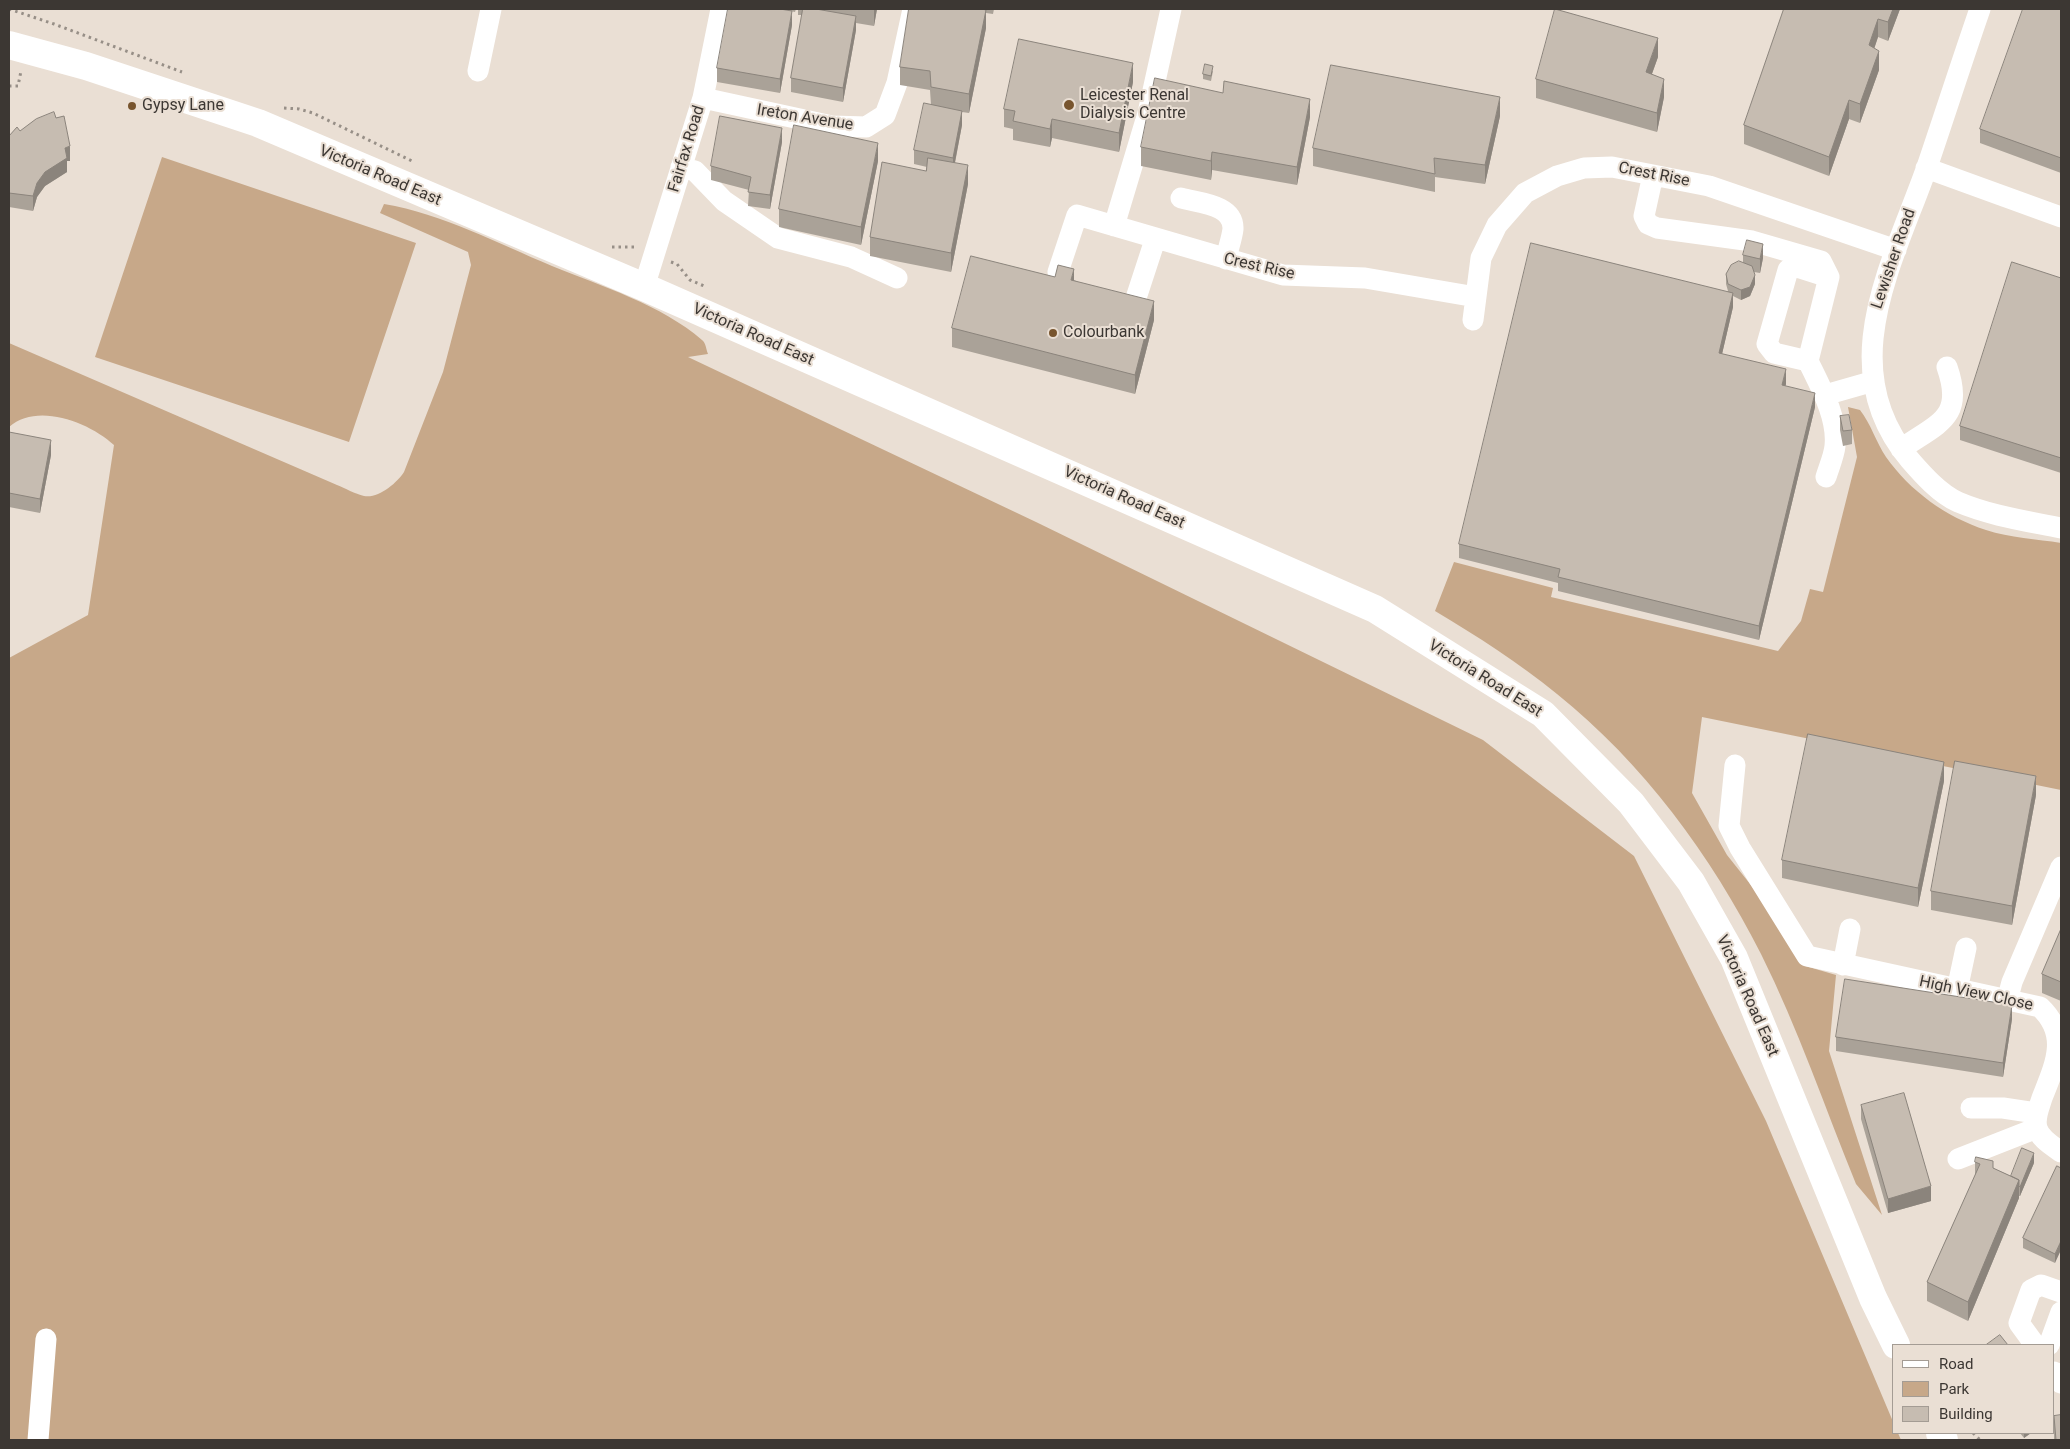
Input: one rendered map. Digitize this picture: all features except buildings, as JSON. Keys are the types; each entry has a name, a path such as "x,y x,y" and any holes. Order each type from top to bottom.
{"highway":[{"name":"Victoria Road East","path":"9,45 86,66 258,123 644,287 1375,609 1543,714 1631,803 1691,882 1734,958 1873,1298 1896,1344"}],"street":[{"path":"478,71 491,9"},
{"name":"Fairfax Road","path":"644,287 703,98 720,9"},
{"name":"Ireton Avenue","path":"703,98 832,126 866,128 885,116 897,83 913,9"},
{"path":"1114,226 1148,113 1170,9"},
{"name":"Lewisher Road","path":"1980,9 1926,168 1880,294 1873,325 1872,363 1874,381 1888,426 1901,449 1926,478 1957,502 1994,514 2061,528"},
{"path":"681,167 695,171 724,201 778,238 852,257 897,278"},
{"name":"Crest Rise","path":"1473,320 1481,258 1497,224 1525,193 1557,176 1584,168 1612,167 1709,186 1896,250"},
{"path":"1926,168 2061,217"},
{"path":"1652,175 1644,216 1648,224 1656,228 1752,240 1821,261 1829,277 1808,361 1825,395 1832,419 1835,446 1826,477"},
{"path":"1181,198 1220,208 1230,216 1233,228 1226,259"},
{"name":"Crest Rise","path":"1058,272 1077,215 1155,240 1283,275 1365,278 1476,297"},
{"path":"1137,295 1155,240"},
{"path":"1808,361 1769,349 1767,344 1769,336 1788,270 1797,267 1829,277"},
{"path":"1901,449 1944,418 1953,406 1954,387 1947,367"},
{"path":"1825,395 1874,381"},
{"name":"High View Close","path":"1735,765 1729,826 1740,848 1807,956 2040,1007 2050,1015 2059,1034 2059,1056 2037,1121"},
{"path":"2007,1001 2012,982 2061,868"},
{"path":"1843,965 1850,929"},
{"path":"1957,990 1966,948"},
{"path":"1971,1108 2002,1108 2037,1121"},
{"path":"2037,1121 2042,1137 2061,1152"},
{"path":"1958,1159 2037,1121"},
{"path":"2034,1344 2019,1323 2031,1290 2041,1285 2061,1292"},
{"path":"2049,1344 2061,1312"},
{"path":"38,1440 46,1339"}],"path":[{"path":"9,9 190,75"},
{"path":"280,108 299,108 313,113 423,166"},
{"path":"605,244 614,248 633,246 654,254 677,264 690,280 708,288"}],"green space":[{"path":"162,157 416,243 349,442 95,357"},
{"path":"384,204 449,222 650,306 669,316 703,341 708,354 688,357 1036,522 1483,740 1634,856 1766,1121 1892,1419 1892,1434 1898,1434 1901,1440 9,1440 9,658 88,615 114,445 91,429 63,418 34,416 21,420 9,427 9,343 354,492 364,496 381,493 397,481 404,472 443,372 471,265 468,252 380,213"},
{"path":"1848,407 1860,410 1886,457 1906,481 1943,510 1971,525 1995,533 2061,543 2061,790 1702,717 1692,793 1727,855 1762,899 1802,965 1836,975 1829,1051 1882,1215 1856,1184 1799,1039 1761,954 1720,881 1697,846 1646,780 1588,721 1528,671 1435,611 1454,562 1553,588 1551,597 1778,651 1801,621 1810,589 1823,592 1857,457"}],"place":[{"name":"Leicester Renal Dialysis Centre","path":"1069,105"},
{"name":"Gypsy Lane","path":"132,106"},
{"name":"Colourbank","path":"1053,333"}]}
